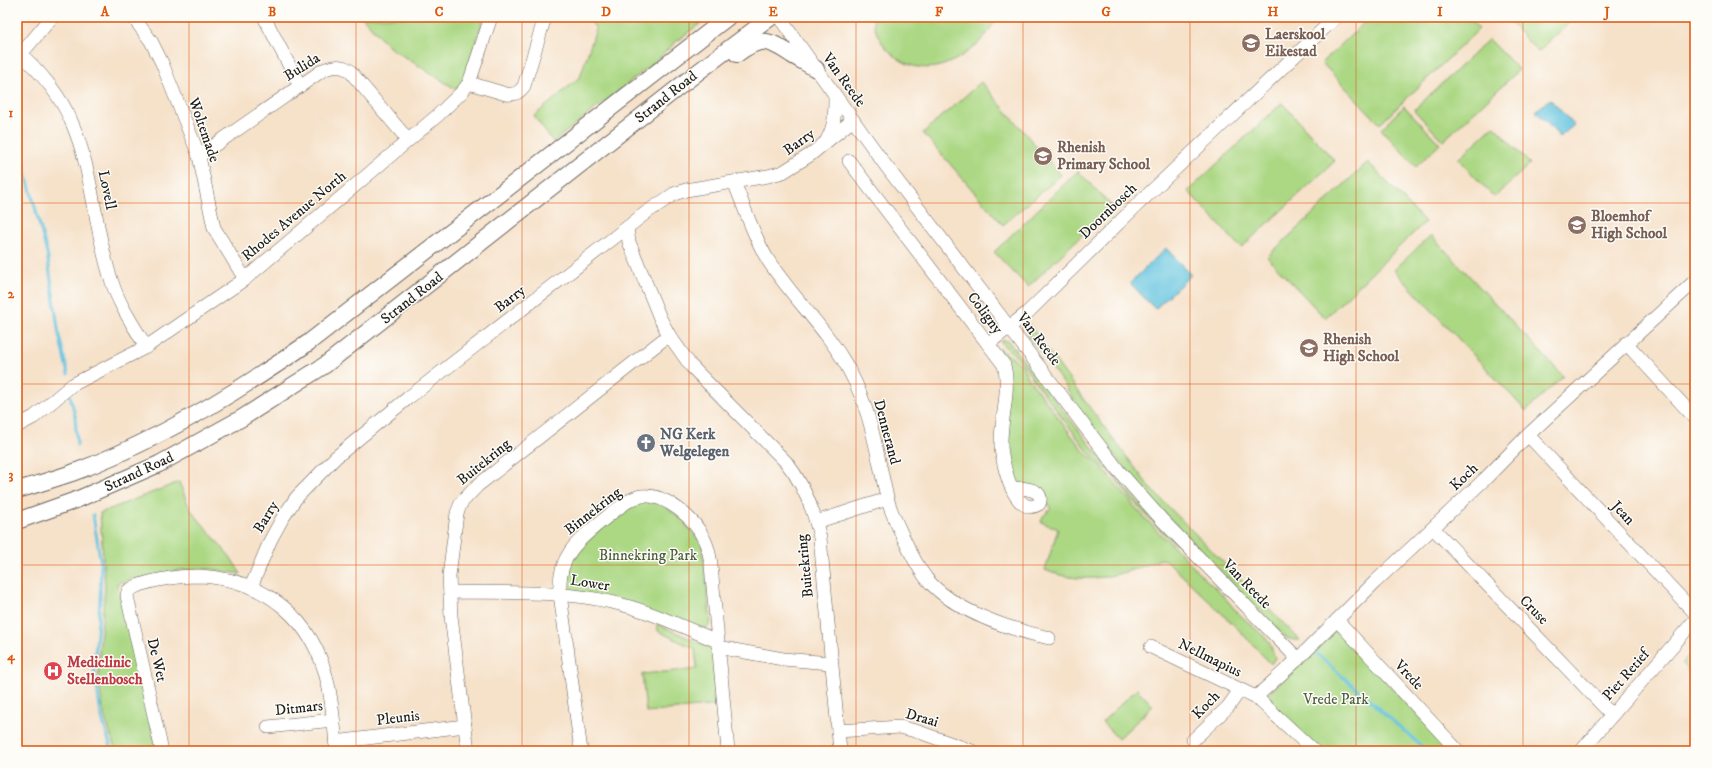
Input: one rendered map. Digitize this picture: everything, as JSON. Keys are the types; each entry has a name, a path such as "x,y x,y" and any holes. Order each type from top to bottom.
{"main road":[{"name":"Strand Road","path":"17,490 72,472 153,436 195,414 273,367 308,342 728,17"},
{"name":"Strand Road","path":"17,520 76,500 159,464 242,418 325,365 698,72 771,17"},
{"path":"698,72 719,66 743,49 755,43 764,42 773,43 816,69"},
{"path":"17,525 42,512"}],"street":[{"path":"19,52 52,17"},
{"name":"Woltemade","path":"133,17 151,41 162,63 199,156 214,228 245,279"},
{"path":"264,17 300,86"},
{"name":"Rhodes Avenue North","path":"17,426 34,417 79,381 146,347 245,279 449,105 469,82 491,17"},
{"path":"469,82 506,94 520,92 524,86 545,17"},
{"name":"Van Reede","path":"779,17 835,96 1096,443 1163,521 1298,659"},
{"name":"Doornbosch","path":"988,344 1010,328 1336,17"},
{"name":"Lovell","path":"19,52 42,76 58,98 72,122 82,154 112,284 146,347"},
{"name":"Bulida","path":"199,156 323,70 337,66 349,70 408,140"},
{"path":"826,142 832,132 834,123 835,96"},
{"name":"Barry","path":"251,587 270,541 282,519 296,498 336,457 408,398 626,228 674,194 702,187 768,176 783,172 793,167 853,120"},
{"name":"Coligny","path":"849,161 1000,359 1006,373 1001,448 1005,466 1012,488 1031,490 1041,498 1039,504 1027,506"},
{"name":"Dennerand","path":"734,182 763,252 835,347 853,377 868,417 887,499 900,531 920,569 933,586 954,603 975,614 1028,633 1049,638"},
{"name":"Buitekring","path":"626,228 660,318 669,335 695,370 777,452 793,471 802,488 816,522 820,538 830,663 840,751"},
{"name":"Koch","path":"1256,697 1298,659 1485,479 1528,435 1695,281"},
{"name":"Buitekring","path":"468,751 451,616 449,576 457,514 461,503 467,495 669,335"},
{"path":"1626,343 1695,418"},
{"name":"Jean","path":"1528,435 1695,612"},
{"name":"Binnekring","path":"581,751 560,594 559,583 562,568 571,548 577,541 631,500 643,496 660,498 683,512 704,538 711,565 728,751"},
{"path":"816,522 887,499"},
{"name":"Cruse","path":"1433,528 1612,715"},
{"name":"De Wet","path":"162,751 127,602 128,591 142,584 176,577 196,576 233,580 251,587"},
{"path":"251,587 281,605 295,618 310,638 321,662 328,684 336,746"},
{"name":"Lower","path":"450,592 560,594 610,602 633,608 718,644 783,659 830,663"},
{"name":"Vrede","path":"1337,620 1458,751"},
{"name":"Piet Retief","path":"1581,751 1695,620"},
{"name":"Nellmapius","path":"1151,648 1256,697 1314,751"},
{"name":"Koch","path":"1193,740 1228,707 1240,690"},
{"name":"Ditmars","path":"268,727 333,720"},
{"name":"Pleunis","path":"336,746 465,726"},
{"name":"Draai","path":"838,731 900,727 919,732 972,751"}],"green space":[{"path":"362,17 484,17 465,76 457,90 389,47"},
{"path":"588,17 709,17 678,40 650,66 553,142 534,116 580,77 596,29"},
{"path":"873,17 998,17 981,40 965,54 944,65 922,68 901,60 887,49 876,31"},
{"path":"1370,17 1468,17 1479,29 1380,124 1322,63"},
{"path":"1511,17 1575,17 1538,52 1508,20"},
{"path":"1489,39 1519,70 1443,141 1414,110"},
{"path":"981,82 1061,175 1003,225 923,133"},
{"path":"1282,103 1335,161 1241,248 1188,191"},
{"path":"1404,106 1440,144 1416,167 1381,129"},
{"path":"1494,126 1530,164 1494,197 1458,159"},
{"path":"1368,162 1425,222 1325,318 1267,257"},
{"path":"1078,171 1112,206 1028,287 994,252"},
{"path":"1431,235 1563,376 1526,411 1394,270"},
{"path":"1028,323 1151,489 1300,640 1286,638 1137,485 1078,408 1066,387 1028,336"},
{"path":"1003,340 1008,341 1111,471 1177,544 1167,537 1132,500 1110,472 1089,453 1021,361 1000,342"},
{"path":"999,348 1021,364 1029,379 1085,453 1101,466 1133,505 1161,535 1221,593 1237,612 1269,641 1275,658 1271,664 1237,628 1166,560 1161,559 1132,570 1104,577 1075,578 1045,570 1058,529 1041,522 1043,516 1051,509 1046,500 1016,483 1010,466"},
{"path":"179,482 190,509 231,558 241,574 209,569 181,570 117,583 157,751 116,751 104,715 98,665 105,588 100,513"},
{"name":"Binnekring Park","path":"641,501 659,502 681,518 702,544 711,623 707,628 703,629 571,590 564,584 572,552 623,510"},
{"path":"657,624 711,648 713,652 719,705 646,712 642,674 697,669 695,649 658,631"},
{"name":"Vrede Park","path":"1335,631 1339,632 1452,751 1319,751 1267,703 1269,693"},
{"path":"1695,649 1695,678 1682,664"},
{"path":"1137,689 1153,706 1118,739 1102,722"}],"water":[{"path":"1550,99 1574,125 1560,137 1536,111"},
{"path":"1166,248 1191,275 1155,309 1130,283"}],"waterway":[{"path":"17,139 47,253 59,335 68,374"},
{"path":"70,395 75,416 77,445"},
{"path":"93,515 101,564 100,601 94,667 101,715 112,751"},
{"path":"1317,654 1427,751"}],"place":[{"name":"Laerskool Eikestad","path":"1251,43"},
{"name":"Rhenish Primary School","path":"1043,156"},
{"name":"Bloemhof High School","path":"1577,225"},
{"name":"Rhenish High School","path":"1309,348"},
{"name":"NG Kerk Welgelegen","path":"646,443"},
{"name":"Mediclinic Stellenbosch","path":"53,671"}]}
